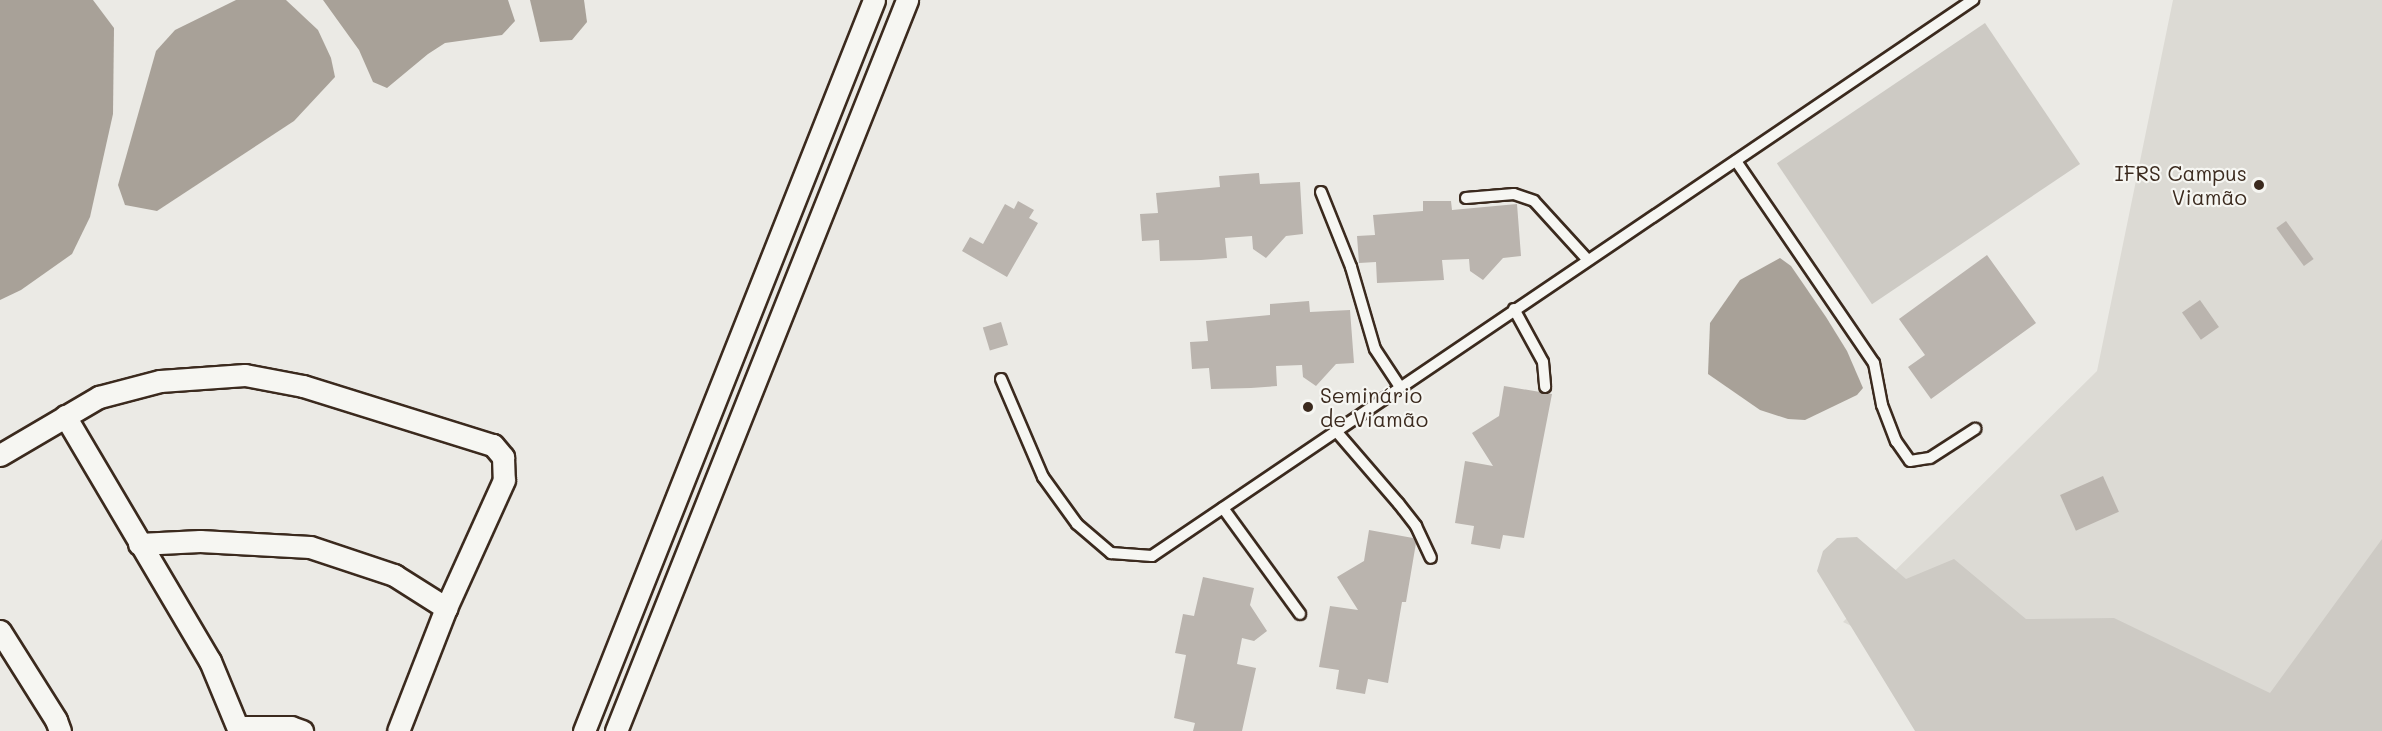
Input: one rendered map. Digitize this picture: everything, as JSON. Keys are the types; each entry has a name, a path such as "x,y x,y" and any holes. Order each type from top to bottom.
{"street":[{"path":"584,731 874,0"},
{"path":"616,731 907,0"},
{"path":"839,89 868,99"},
{"path":"0,455 99,397 160,381 245,375 303,386 492,445 503,458 504,480 446,608 398,731"},
{"path":"65,416 210,661 239,729 291,727 302,731"},
{"path":"139,544 200,541 310,547 394,575 446,608"},
{"path":"651,560 680,571"},
{"path":"0,631 56,720 60,731"}],"lane":[{"path":"1001,379 1043,477 1077,524 1111,553 1152,556 1587,259 1973,0"},
{"path":"1736,161 1874,363 1882,405 1896,441 1910,461 1930,458 1975,429"},
{"path":"1321,192 1351,267 1375,349 1400,387"},
{"path":"1466,198 1514,194 1534,201 1587,259"},
{"path":"1514,309 1543,362 1545,387"},
{"path":"1336,431 1416,526 1431,558"},
{"path":"1222,508 1300,614"}],"shaded area":[{"path":"0,0 93,0 114,28 113,114 90,217 72,254 21,290 0,300"},
{"path":"236,0 286,0 318,30 331,58 335,77 294,121 157,211 125,205 118,185 156,51 175,30"},
{"path":"323,0 508,0 515,21 502,35 445,43 387,88 373,82 359,50"},
{"path":"530,0 584,0 587,22 572,40 540,42"},
{"name":"IFRS Campus Viamão","path":"2173,0 2382,0 2382,731 2069,731 1843,622 2097,371"},
{"path":"1985,23 2080,164 1872,304 1777,163"},
{"path":"1780,258 1791,266 1826,317 1847,351 1863,388 1857,395 1805,420 1788,419 1760,410 1708,374 1710,323 1740,280"},
{"path":"1857,537 1906,579 1954,559 2026,619 2114,618 2270,693 2382,539 2382,731 1915,731 1817,571 1823,551 1837,538"}],"building":[{"path":"1259,173 1260,184 1300,182 1303,234 1286,236 1266,258 1253,249 1252,236 1225,238 1227,258 1201,260 1160,261 1159,240 1142,241 1140,214 1158,213 1156,193 1220,187 1219,176"},
{"path":"1018,201 1034,210 1029,218 1038,223 1007,277 962,251 970,237 983,244 1005,204 1014,209"},
{"path":"1423,201 1451,201 1452,210 1517,204 1521,256 1503,258 1483,280 1470,271 1469,259 1442,260 1444,280 1377,283 1376,262 1359,263 1357,236 1375,235 1373,215 1423,211"},
{"path":"2286,221 2314,259 2304,266 2276,228"},
{"path":"1987,255 2036,323 1931,399 1908,367 1925,355 1899,319"},
{"path":"2200,300 2219,327 2201,340 2182,313"},
{"path":"1309,301 1310,312 1350,310 1354,363 1336,364 1316,386 1303,377 1302,365 1276,366 1277,386 1251,388 1211,389 1209,368 1192,369 1190,342 1208,341 1206,321 1270,315 1270,304"},
{"path":"1001,322 1008,345 990,351 983,328"},
{"path":"1504,386 1552,394 1524,538 1503,535 1500,549 1471,544 1474,526 1455,523 1465,461 1493,466 1472,433 1499,416"},
{"path":"2103,476 2119,512 2076,531 2060,495"},
{"path":"1369,530 1413,538 1416,543 1406,602 1402,602 1388,683 1368,679 1365,694 1336,689 1339,670 1319,667 1330,606 1358,610 1337,577 1364,561"},
{"path":"1203,577 1254,588 1250,605 1267,631 1254,641 1242,638 1237,664 1256,668 1242,731 1193,731 1195,723 1174,718 1186,655 1175,653 1183,614 1194,616"}],"place":[{"name":"IFRS Campus Viamão","path":"2259,185"},
{"name":"Seminário de Viamão","path":"1308,407"}]}
